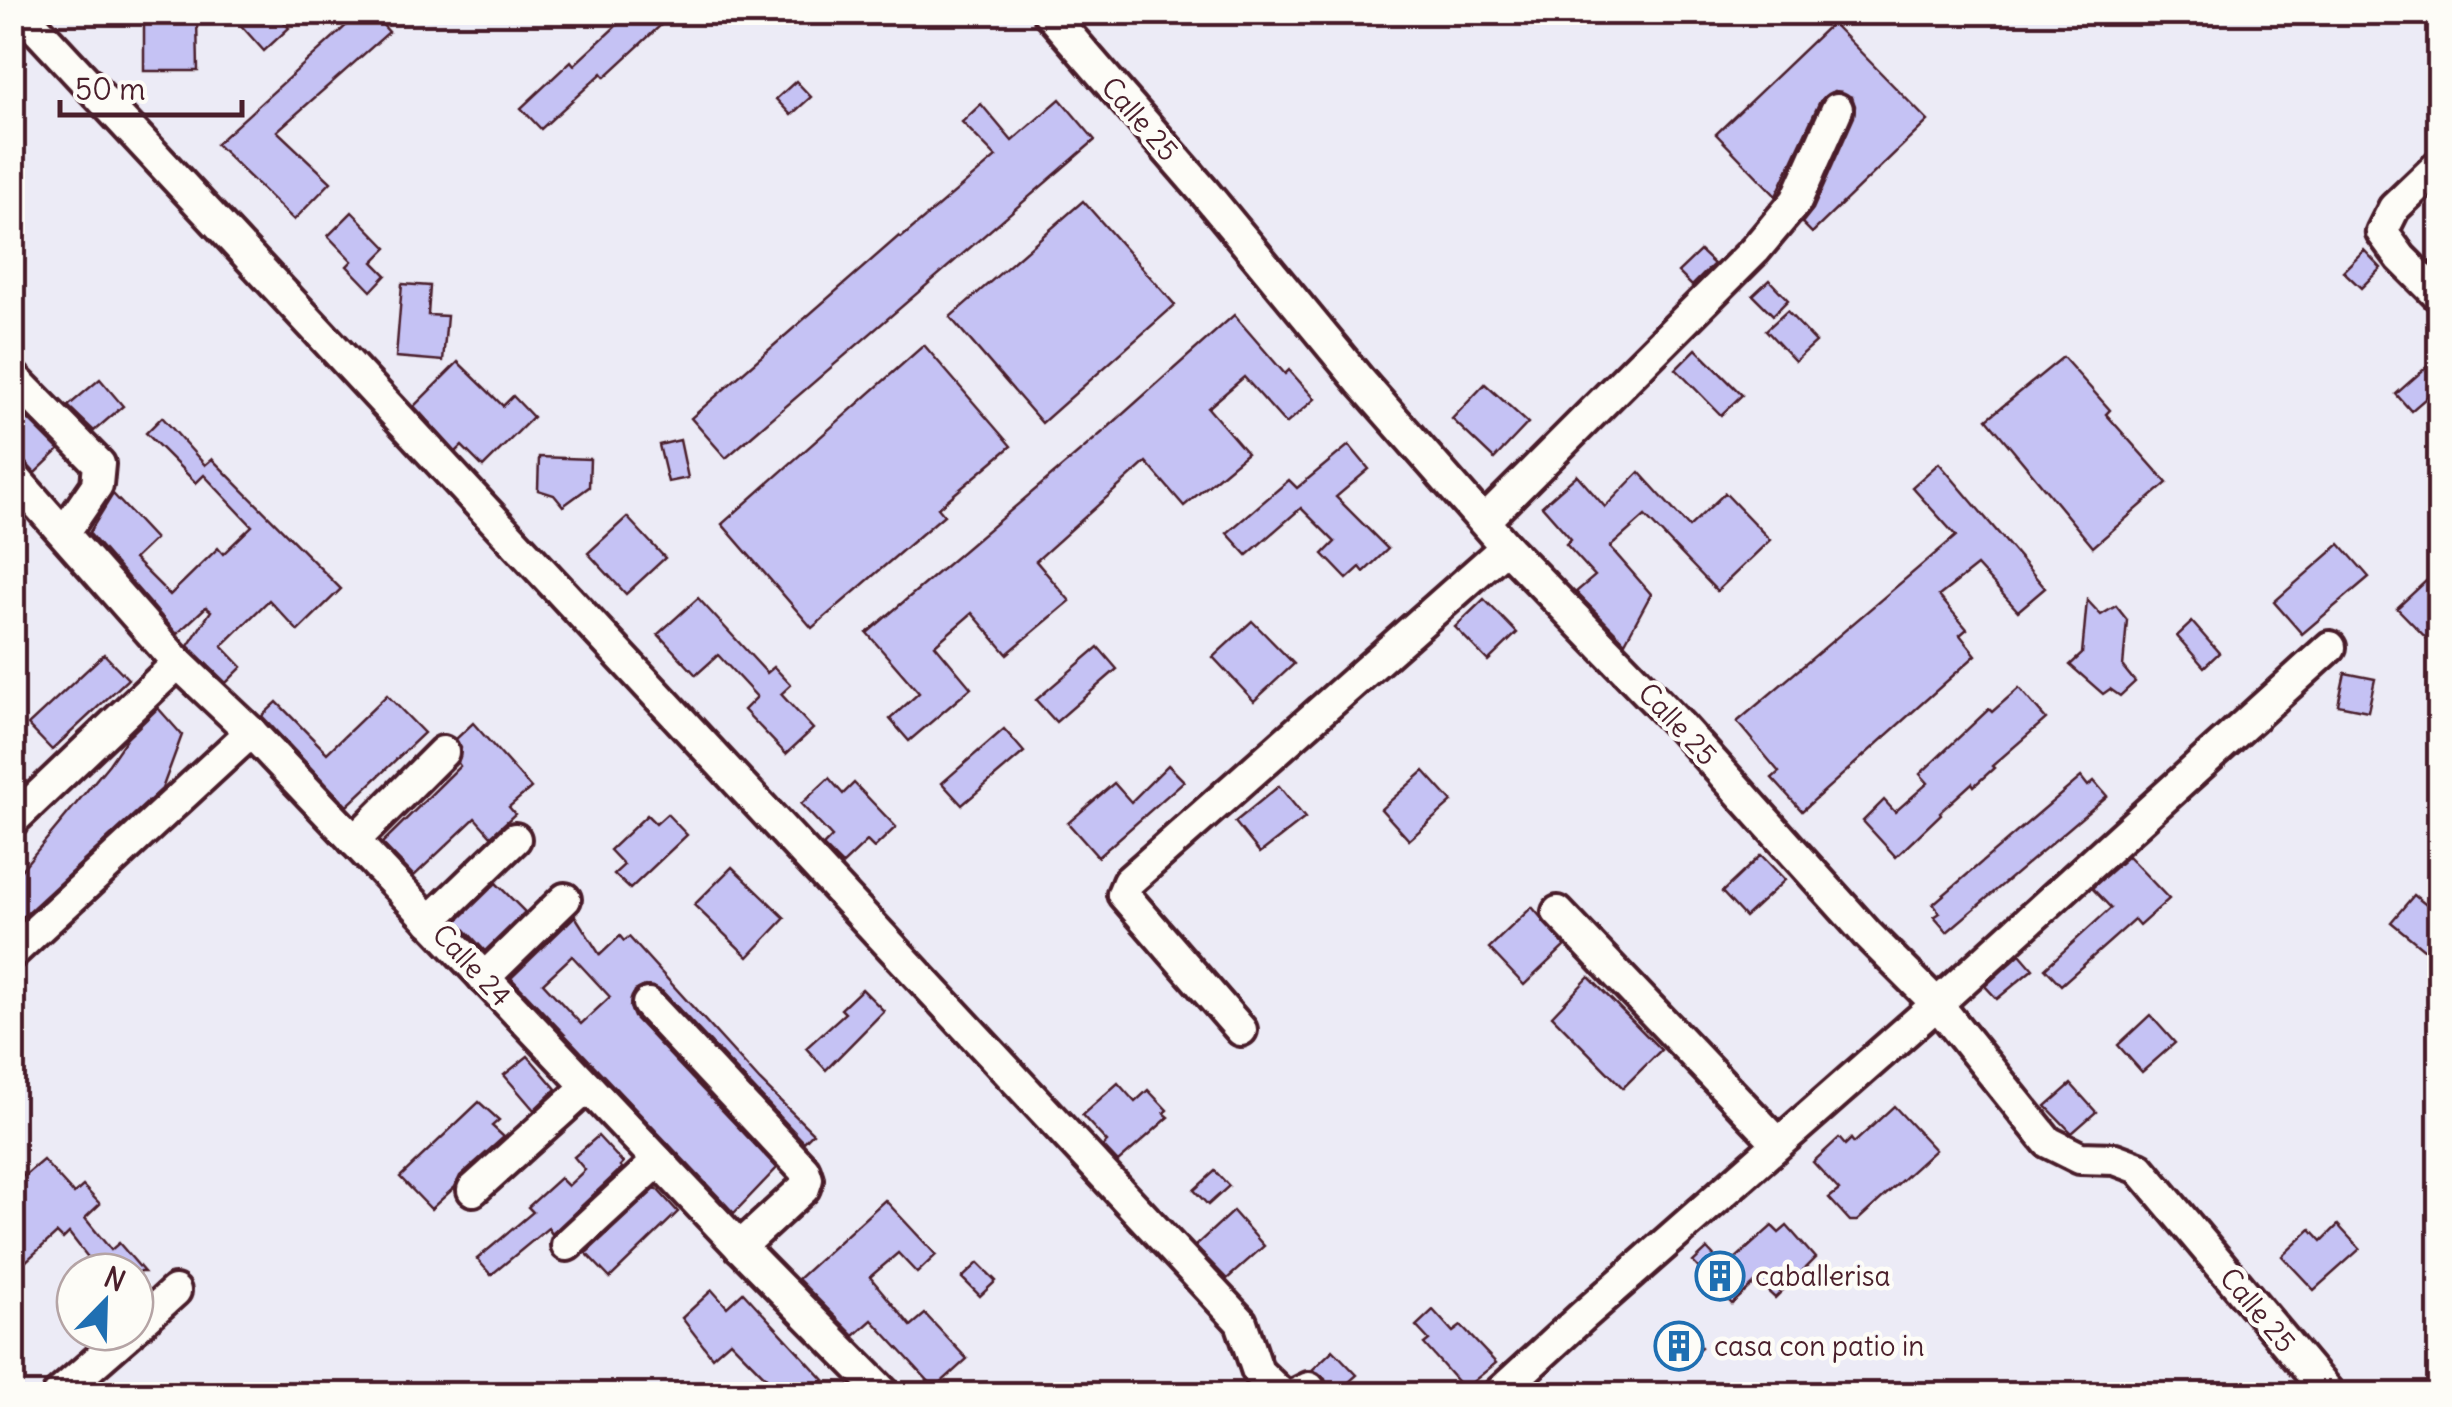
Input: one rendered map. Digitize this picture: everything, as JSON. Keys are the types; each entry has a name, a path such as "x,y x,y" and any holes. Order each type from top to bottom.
{"street":[{"path":"20,12 1241,1322 1258,1372 1296,1392"},
{"name":"Calle 25","path":"1048,12 1506,547 1680,726 1867,934 1938,1004 2048,1142 2080,1158 2115,1159 2139,1168 2329,1394"},
{"path":"1485,520 1755,250 1796,201 1837,109"},
{"path":"2440,164 2394,208 2382,232 2401,258 2440,297"},
{"path":"12,376 99,464 97,484 64,532"},
{"name":"Calle 24","path":"12,475 178,663 250,732 885,1394"},
{"path":"1241,1030 1123,894 1128,882 1506,547"},
{"path":"1498,1394 1938,1004 2330,647"},
{"path":"12,821 178,663"},
{"path":"12,954 250,732"},
{"path":"354,841 443,752"},
{"path":"430,921 515,839"},
{"path":"484,978 565,899"},
{"path":"1558,912 1778,1143"},
{"path":"648,1004 804,1170 804,1188 740,1247"},
{"path":"473,1190 588,1087"},
{"path":"567,1246 658,1161"},
{"path":"155,1310 175,1292"},
{"path":"59,1394 107,1352"}],"building":[{"path":"229,12 275,12 289,28 264,51"},
{"path":"361,12 371,12 389,32 277,131 331,182 294,220 216,144"},
{"path":"631,12 675,12 541,129 521,108"},
{"path":"144,17 197,17 198,71 144,71"},
{"path":"1832,23 1928,121 1812,233 1802,223 1813,209 1854,117 1852,97 1834,91 1820,101 1776,196 1716,134"},
{"path":"796,81 811,97 791,115 776,99"},
{"path":"1060,99 1095,140 726,458 691,418 899,236 996,157 962,122 981,104 1012,141"},
{"path":"1083,201 1175,305 1042,423 950,317"},
{"path":"352,212 387,248 373,262 386,275 371,291 347,266 352,261 328,236"},
{"path":"2364,250 2381,268 2361,288 2343,271"},
{"path":"1700,251 1714,264 1692,286 1678,272"},
{"path":"1769,280 1788,300 1773,315 1753,295"},
{"path":"402,284 430,286 428,315 447,316 443,361 396,357"},
{"path":"1787,311 1816,342 1795,361 1766,330"},
{"path":"1234,315 1285,374 1289,370 1315,399 1286,424 1244,377 1208,408 1247,453 1184,506 1146,462 1036,561 1070,601 1007,654 972,613 935,645 971,688 909,741 890,719 919,693 867,633"},
{"path":"924,345 1011,446 938,508 944,515 812,628 722,524"},
{"path":"1696,349 1742,395 1721,415 1676,369"},
{"path":"2440,355 2440,386 2411,411 2396,394"},
{"path":"2063,357 2110,410 2106,414 2167,483 2093,547 1987,419"},
{"path":"458,362 503,406 513,396 533,417 483,467 462,446 456,452 414,406"},
{"path":"100,379 123,406 94,431 68,406"},
{"path":"1485,384 1528,423 1494,459 1452,419"},
{"path":"12,403 59,450 35,473 25,462 12,457"},
{"path":"162,417 205,465 212,459 341,589 298,631 269,600 222,646 242,667 226,683 188,646 211,611 206,607 177,634 89,533 113,494 155,539 134,559 170,595 218,548 223,554 252,526 204,475 196,483 146,433"},
{"path":"680,440 688,478 668,482 659,445"},
{"path":"1349,445 1369,469 1336,497 1388,549 1364,572 1360,567 1347,579 1323,554 1335,542 1301,508 1247,555 1227,533 1289,480 1297,488"},
{"path":"539,457 590,459 589,487 563,506 554,495 538,490"},
{"path":"1939,463 2045,588 2018,611 1977,566 1939,596 1967,629 1960,635 1976,655 1802,811 1772,778 1779,772 1737,722 1956,536 1912,487"},
{"path":"1639,472 1689,527 1725,493 1770,540 1717,591 1645,516 1610,547 1651,594 1625,642 1576,592 1595,576 1566,544 1571,539 1542,506 1577,475 1605,507"},
{"path":"627,517 665,558 626,594 588,553"},
{"path":"2340,544 2369,577 2302,634 2274,602"},
{"path":"2426,581 2440,596 2440,652 2397,608"},
{"path":"698,598 767,673 774,667 791,685 781,694 813,729 786,754 744,710 757,697 718,655 696,675 658,634"},
{"path":"1484,599 1517,633 1488,661 1455,627"},
{"path":"2087,600 2101,615 2116,606 2127,620 2123,667 2135,682 2120,696 2110,689 2103,694 2070,665 2082,654"},
{"path":"1252,621 1294,664 1254,701 1213,657"},
{"path":"2192,622 2219,653 2204,667 2177,636"},
{"path":"1098,647 1117,669 1056,722 1036,700"},
{"path":"104,654 128,679 52,750 28,725"},
{"path":"2345,673 2375,679 2368,711 2338,705"},
{"path":"2019,688 2046,719 1940,812 1896,857 1863,821 1884,800 1895,812 1928,783 1920,774 1989,709 1992,712"},
{"path":"387,695 424,733 347,806 262,716 277,702 327,753"},
{"path":"158,708 182,735 162,789 12,927 12,881 127,738"},
{"path":"473,723 531,788 509,807 515,814 491,836 475,818 414,876 382,843 460,766 461,748 456,739"},
{"path":"1004,729 1024,752 962,805 942,783"},
{"path":"1168,765 1184,781 1098,857 1068,823 1114,783 1131,802"},
{"path":"1424,771 1452,802 1409,840 1381,809"},
{"path":"2081,777 2088,786 2094,781 2107,796 1947,932 1934,917 1940,913 1933,904"},
{"path":"829,778 843,794 854,783 896,827 874,848 867,841 842,865 823,846 832,837 801,804"},
{"path":"1279,786 1305,818 1260,853 1235,822"},
{"path":"667,814 687,835 630,889 614,874 624,865 610,850 647,815 656,824"},
{"path":"1761,855 1785,880 1745,917 1722,892"},
{"path":"2128,856 2169,899 2139,926 2134,920 2061,985 2045,968 2111,908 2092,888"},
{"path":"732,867 785,918 748,957 694,905"},
{"path":"496,883 525,912 485,951 457,921"},
{"path":"2414,895 2440,916 2440,932 2425,950 2391,922"},
{"path":"1532,907 1565,946 1524,985 1489,948"},
{"path":"575,916 600,955 620,936 624,941 629,937 760,1081 813,1133 804,1142 662,991 645,986 635,991 630,1007 634,1017 777,1168 734,1213 511,978","holes":["572,956 610,997 581,1024 543,983"]},
{"path":"2020,954 2033,969 1997,999 1985,986"},
{"path":"1589,977 1661,1050 1623,1088 1552,1016"},
{"path":"862,989 884,1011 826,1070 806,1048 845,1013 841,1009"},
{"path":"2150,1015 2175,1043 2142,1072 2118,1045"},
{"path":"528,1056 556,1089 534,1110 504,1075"},
{"path":"1118,1083 1135,1102 1148,1090 1169,1117 1118,1162 1103,1146 1107,1142 1082,1115"},
{"path":"2071,1084 2096,1112 2072,1133 2046,1106"},
{"path":"479,1102 499,1120 492,1126 504,1137 460,1176 455,1187 431,1209 400,1177"},
{"path":"1894,1106 1935,1150 1857,1221 1850,1221 1829,1198 1839,1190 1813,1162 1839,1138 1845,1145 1851,1139 1854,1143"},
{"path":"598,1136 623,1163 622,1168 552,1234 548,1228 491,1275 477,1259 533,1212 528,1207 560,1178 568,1186 585,1170 574,1157"},
{"path":"43,1160 74,1194 83,1186 100,1204 85,1218 111,1250 119,1243 127,1252 84,1252 69,1233 63,1239 57,1233 12,1274 12,1162 24,1176"},
{"path":"1215,1171 1229,1186 1208,1205 1194,1190"},
{"path":"656,1188 678,1212 610,1278 586,1253"},
{"path":"885,1200 936,1255 917,1273 898,1253 870,1277 911,1326 925,1314 967,1359 935,1388 872,1320 854,1336 798,1279"},
{"path":"1233,1211 1264,1246 1227,1279 1195,1246"},
{"path":"2338,1225 2360,1249 2314,1290 2282,1256 2311,1229 2322,1241"},
{"path":"1772,1226 1779,1233 1787,1226 1815,1258 1775,1298 1757,1281 1732,1304 1693,1262 1707,1249 1725,1268"},
{"path":"978,1263 996,1281 980,1296 962,1278"},
{"path":"712,1290 727,1307 743,1292 824,1380 808,1394 782,1394 730,1341 712,1357 682,1318"},
{"path":"1433,1310 1453,1332 1461,1326 1496,1363 1464,1389 1424,1344 1429,1340 1416,1326"},
{"name":"casa con patio in","path":"1682,1325 1701,1347 1677,1367 1658,1344"},
{"path":"1333,1350 1357,1375 1341,1389 1336,1384 1327,1393 1325,1379 1312,1370"}],"place":[{"name":"caballerisa","path":"1720,1276"},
{"name":"casa con patio in","path":"1679,1346"}]}
